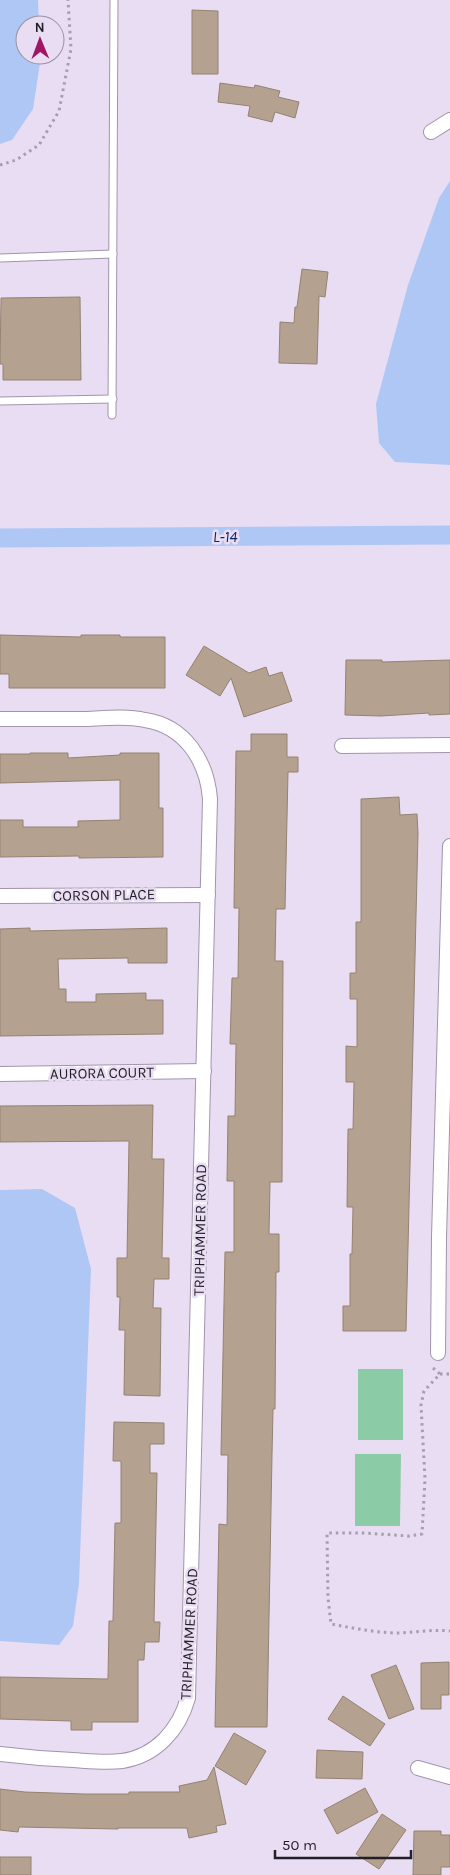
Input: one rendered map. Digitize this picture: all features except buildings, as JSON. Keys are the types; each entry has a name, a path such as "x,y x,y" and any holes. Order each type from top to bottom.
{"street":[{"path":"431,132 450,120"},
{"name":"TRIPHAMMER ROAD","path":"0,720 133,718 160,724 183,738 200,759 209,785 189,1685 184,1712 178,1724 160,1744 136,1757 123,1761 31,1758 0,1754"},
{"path":"342,746 450,745"},
{"path":"438,1353 444,1237 450,846"},
{"name":"CORSON PLACE","path":"0,896 208,895"},
{"name":"AURORA COURT","path":"0,1074 204,1072"},
{"path":"418,1768 450,1777"}],"lane":[{"path":"112,415 114,0"},
{"path":"0,258 113,254"},
{"path":"0,401 113,400"}],"path":[{"path":"0,165 16,160 39,146 59,111 71,49 68,0"},
{"path":"426,1362 440,1374 450,1374"},
{"path":"440,1374 424,1391 421,1405 425,1479 422,1534 409,1536 327,1533 328,1598 331,1624 396,1633 433,1629 450,1631"}],"green space":[{"path":"358,1369 403,1369 403,1440 358,1440"},
{"path":"355,1454 401,1454 400,1526 355,1526"}],"water":[{"path":"0,0 38,0 39,15 15,15 15,65 40,65 33,109 12,140 0,144"},
{"path":"450,181 450,465 395,462 379,443 376,404 408,285 439,198"},
{"path":"42,1189 75,1208 91,1269 79,1583 73,1626 59,1645 0,1641 0,1190"}],"waterway":[{"name":"L-14","path":"0,538 450,535"}]}
